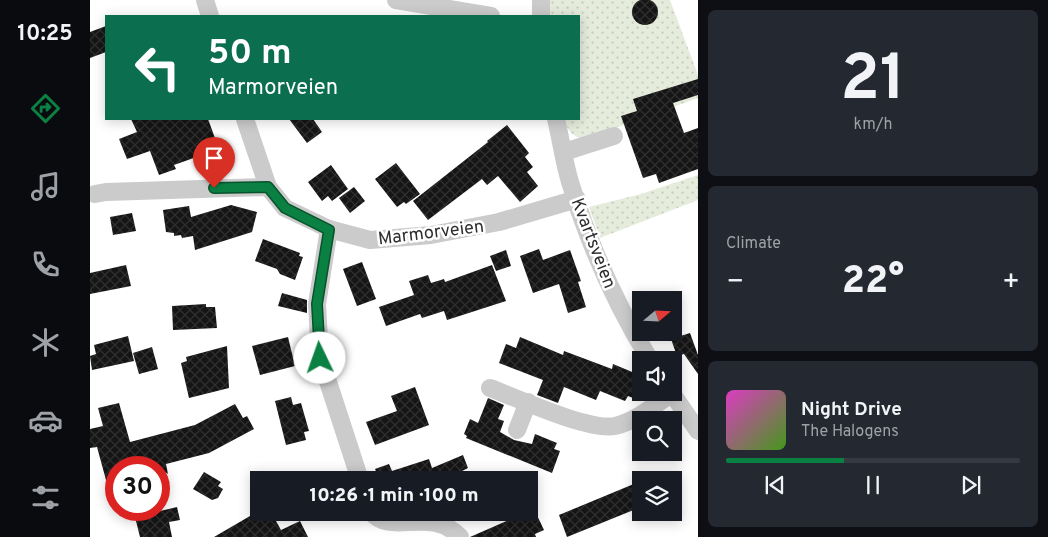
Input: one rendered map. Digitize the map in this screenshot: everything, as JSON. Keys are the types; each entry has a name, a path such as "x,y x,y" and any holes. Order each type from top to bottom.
{"street":[{"path":"205,0 210,15"},
{"path":"396,0 485,15"},
{"path":"541,0 541,15"},
{"name":"Marmorveien","path":"245,120 268,187 285,208 329,230 370,240 431,235 499,222 577,199"},
{"name":"Kvartsveien","path":"556,120 570,182 594,247 625,320 644,351"},
{"path":"564,152 614,136"},
{"path":"95,194 106,192 268,187"},
{"path":"329,230 317,304 320,358 357,471"},
{"path":"490,388 582,422 613,426 639,416 660,401"},
{"path":"677,401 698,431"},
{"path":"517,430 528,402"},
{"path":"376,521 383,532 392,535 405,535 433,526 453,530 460,537"}],"green space":[{"path":"546,0 670,0 698,75 698,98 585,139 574,135 564,120 580,120 580,15 546,15"},
{"path":"698,175 698,200 600,238 589,207 641,194"}],"building":[{"path":"645,-1 654,3 658,12 654,21 645,25 636,21 632,12 636,3"},
{"path":"105,26 105,52 90,58 90,32"},
{"path":"698,79 698,95 673,103 684,133 698,128 698,169 659,183 656,174 643,178 621,116 637,111 633,99"},
{"path":"131,120 208,120 219,149 174,165 176,169 159,175 150,151 127,159 119,139 137,132"},
{"path":"290,120 314,120 322,132 307,143"},
{"path":"507,125 529,153 525,157 533,167 527,172 538,186 520,202 498,176 487,185 482,179 428,220 413,201"},
{"path":"396,163 420,194 406,204 404,202 397,207 375,179"},
{"path":"331,165 348,189 332,201 328,196 322,201 308,182"},
{"path":"354,187 365,201 350,213 339,198"},
{"path":"231,205 257,212 252,232 195,250 193,236 182,238 181,235 174,236 174,233 166,232 163,210 189,206 191,217"},
{"path":"132,213 136,231 113,235 110,217"},
{"path":"263,239 300,253 299,256 303,257 295,280 280,274 277,269 255,261"},
{"path":"539,249 543,260 570,250 581,281 578,282 586,307 568,313 559,284 533,293 520,256"},
{"path":"506,250 511,266 496,271 490,256"},
{"path":"362,262 376,299 357,306 343,269"},
{"path":"126,265 131,286 90,294 90,273"},
{"path":"492,265 506,301 447,320 444,311 422,318 420,314 386,326 379,307 414,295 409,281 428,275 431,283 444,279 445,282"},
{"path":"282,293 307,300 307,313 278,306"},
{"path":"206,304 206,307 215,307 217,328 173,330 172,306"},
{"path":"690,333 698,355 698,374 684,354 682,355 682,351 675,351 672,341 682,341 682,336"},
{"path":"128,336 134,361 92,370 90,356 96,354 94,345"},
{"path":"288,337 295,366 260,375 252,346"},
{"path":"520,337 563,355 564,351 612,369 613,364 632,372 632,398 628,396 625,401 600,391 596,400 564,387 558,403 537,395 543,380 499,363 506,344 516,348"},
{"path":"227,346 229,388 189,398 181,363 187,361 186,357"},
{"path":"152,347 158,369 139,374 133,353"},
{"path":"415,387 429,425 375,445 366,422 397,411 391,396"},
{"path":"291,397 293,405 301,403 309,431 304,432 306,440 286,445 275,401"},
{"path":"488,398 504,405 498,419 504,421 500,432 514,440 532,444 535,434 557,443 554,449 560,451 552,473 466,438 467,436 464,434 470,419 478,423"},
{"path":"119,403 130,442 195,425 235,404 243,418 247,416 254,429 209,453 170,463 170,456 105,456 105,476 97,447 90,448 90,429 103,426 98,408"},
{"path":"463,455 468,468 462,471 392,471 429,459 432,468"},
{"path":"389,464 392,471 376,471 375,469"},
{"path":"204,472 221,482 218,486 223,489 218,498 212,500 193,489"},
{"path":"632,485 632,511 567,537 559,515"},
{"path":"177,507 180,520 169,522 172,537 140,537 136,521 170,521 170,509"},
{"path":"250,516 250,521 276,521 281,530 300,521 308,537 214,537"},
{"path":"538,517 544,530 535,534 536,537 470,537 507,521 538,521"}],"route":[{"path":"214,188 268,187 285,208 329,230 317,304 320,358"}]}
